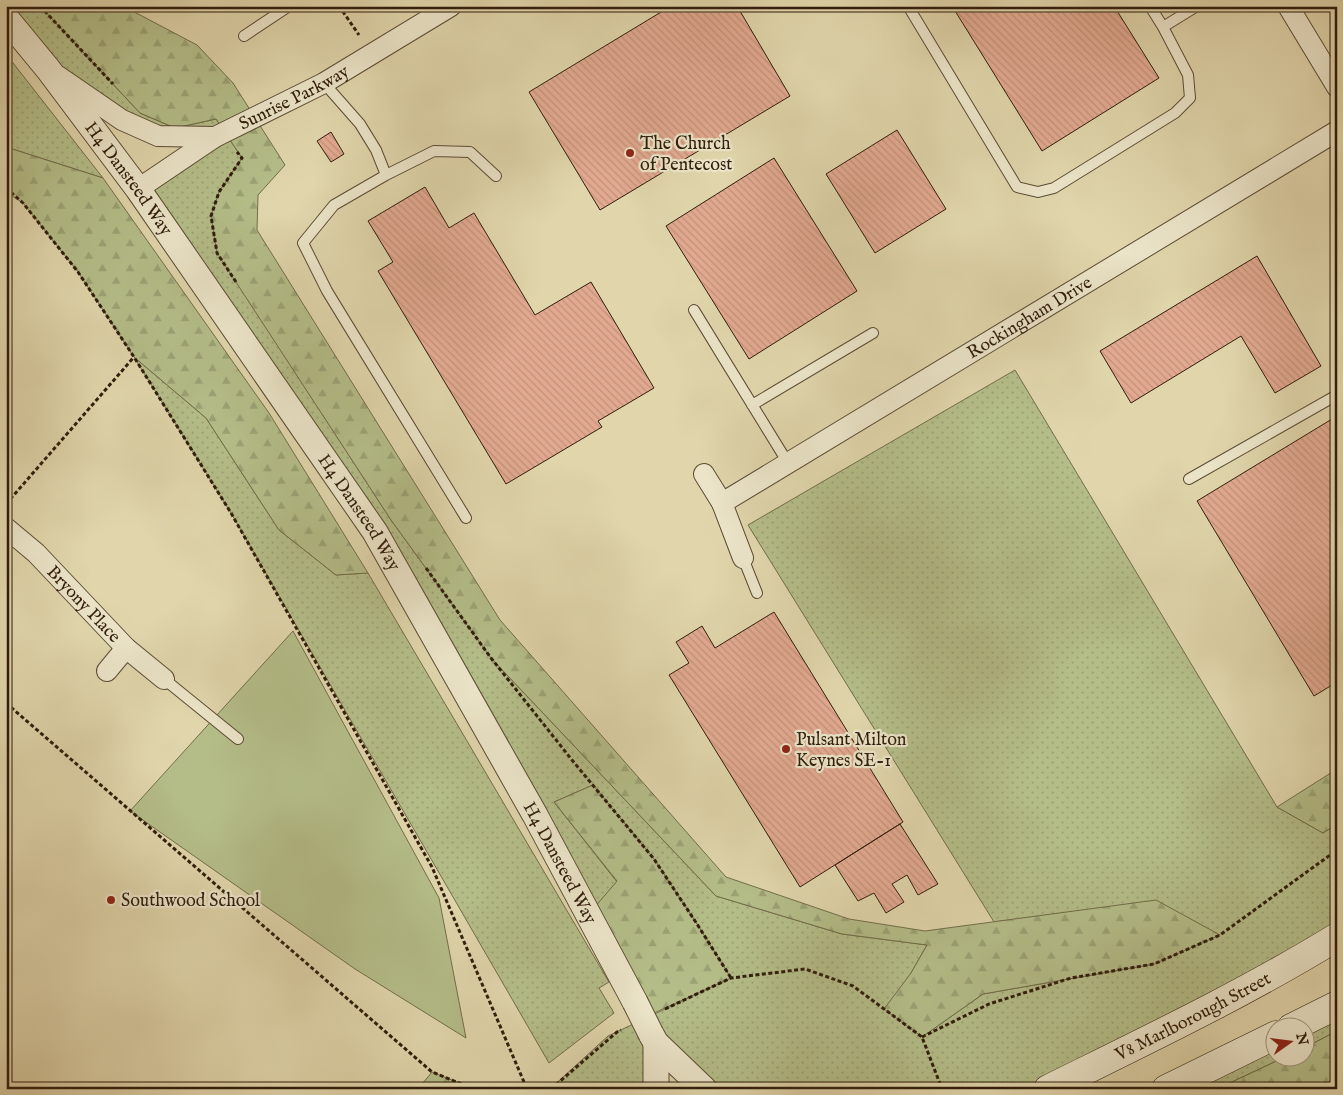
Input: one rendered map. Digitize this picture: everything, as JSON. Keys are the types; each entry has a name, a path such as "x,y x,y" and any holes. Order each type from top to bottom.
{"main road":[{"name":"V8 Marlborough Street","path":"1048,1089 1192,1018 1292,965 1337,937"},
{"path":"1311,1018 1337,1005"},
{"path":"1166,1089 1266,1040"}],"street":[{"name":"Sunrise Parkway","path":"138,189 220,135 324,82 451,6"},
{"path":"1288,6 1337,87"},
{"name":"H4 Dansteed Way","path":"6,18 48,69 138,189 375,532 534,815 653,1039 704,1089"},
{"path":"48,69 122,120 158,136 220,135"},
{"name":"Rockingham Drive","path":"722,503 1337,131"},
{"path":"704,474 722,503 743,558"},
{"name":"Bryony Place","path":"6,528 36,553 126,648 164,679"},
{"path":"107,670 126,648"},
{"name":"H4 Dansteed Way","path":"653,1039 656,1089"}],"lane":[{"path":"244,36 289,6"},
{"path":"908,6 1017,188 1038,192 1054,188 1175,113 1190,98 1188,75 1150,6"},
{"path":"1163,27 1197,6"},
{"path":"324,82 360,124 376,150 386,175"},
{"path":"466,518 327,291 303,243 334,205 386,175 434,151 470,152 496,176"},
{"path":"694,310 788,463"},
{"path":"752,405 873,333"},
{"path":"1189,479 1337,395"},
{"path":"743,558 757,593"},
{"path":"164,679 238,739"}],"path":[{"path":"40,6 113,84"},
{"path":"339,6 372,54"},
{"path":"220,135 242,158 219,192 211,216 217,252 240,290"},
{"path":"6,188 23,203 78,272 134,357 231,513 432,867 527,1089"},
{"path":"6,504 134,357"},
{"path":"425,566 509,680 654,859 731,978"},
{"path":"6,703 432,1072 474,1089"},
{"path":"922,1037 989,1004 1071,978 1154,964 1220,935 1337,850"},
{"path":"661,1011 731,978 805,969 853,986 922,1037 942,1089"},
{"path":"551,1089 617,1032 626,1028"}],"green space":[{"path":"6,6 40,6 140,113 175,128 216,119 242,158 219,192 217,252 391,520 491,658 716,896 842,934 927,945 911,973 922,1037 983,994 1154,964 1156,901 994,922 748,525 1015,370 1277,807 1323,833 1337,824 1337,937 1048,1089 704,1089 656,1044 656,1089 550,1089 608,1036 731,978 654,859 593,785 554,802 617,882 588,915 375,532 138,189 214,138 158,136 48,69"},
{"path":"40,6 123,6 197,45 233,83 285,165 258,195 257,230 500,620 726,877 849,919 925,931 1156,900 1220,935 1154,964 983,994 922,1037 884,1009 911,973 927,945 842,934 716,896 491,658 391,520 217,253 211,216 219,192 242,158 216,119 175,128 140,113"},
{"path":"6,54 103,178 6,147"},
{"path":"6,147 103,178 269,413 368,573 336,575 279,530 206,418 134,357 78,272 23,203 6,192"},
{"path":"134,357 206,418 279,530 336,575 368,573 609,982 599,988 614,1013 549,1063 231,513"},
{"path":"293,631 439,898 466,1038 355,969 130,811"},
{"path":"1337,769 1337,824 1323,833 1277,807"},
{"path":"593,785 654,859 731,978 643,1018 588,915 617,881 554,802"},
{"path":"1337,1005 1337,1031 1316,1042 1316,1021"},
{"path":"1337,1031 1337,1089 1217,1089 1266,1066 1266,1068 1316,1068 1316,1042"},
{"path":"1266,1039 1266,1066 1217,1089 1166,1089"},
{"path":"432,1072 474,1089 418,1089"}],"building":[{"name":"The Church of Pentecost","path":"671,6 737,6 790,96 600,210 529,92"},
{"path":"952,6 1114,6 1159,78 1042,151"},
{"path":"897,130 946,209 875,253 826,174"},
{"path":"331,132 344,154 331,162 317,141"},
{"path":"774,158 857,291 749,359 666,226"},
{"path":"425,187 449,228 474,213 535,315 591,282 654,388 598,421 602,427 506,484 378,271 393,262 368,221"},
{"path":"1257,256 1321,366 1275,393 1241,336 1131,403 1100,351"},
{"path":"1337,416 1337,682 1314,696 1197,501"},
{"name":"Pulsant Milton Keynes SE-1","path":"774,612 903,822 800,887 669,675 689,663 676,642 702,626 715,648"},
{"path":"900,824 938,884 918,895 907,875 892,884 904,902 886,913 874,893 858,901 835,865"}],"place":[{"name":"The Church of Pentecost","path":"630,153"},
{"name":"Pulsant Milton Keynes SE-1","path":"786,749"},
{"name":"Southwood School","path":"111,900"}]}
